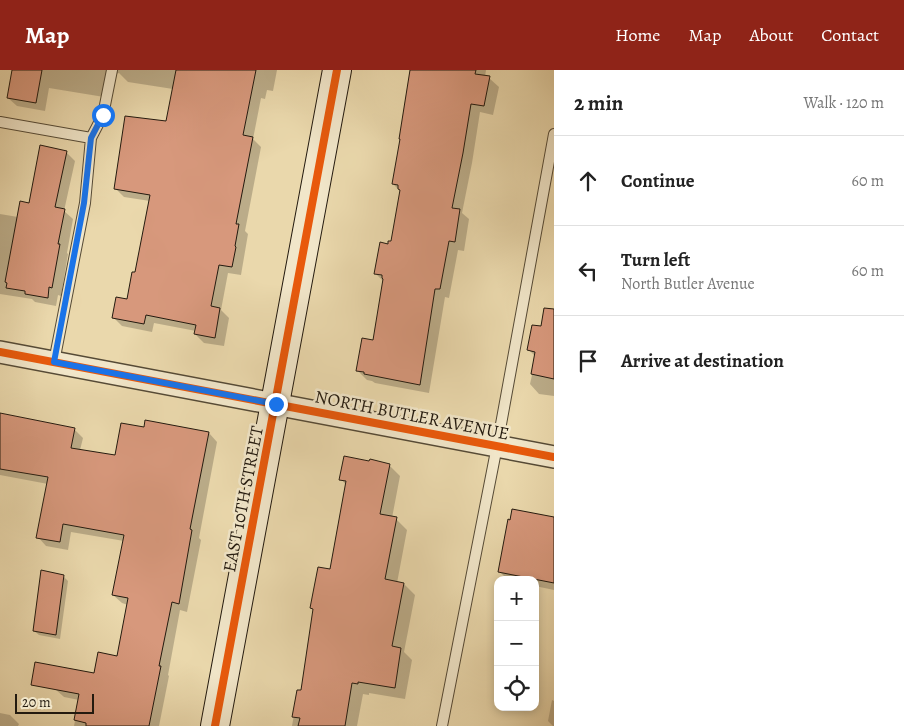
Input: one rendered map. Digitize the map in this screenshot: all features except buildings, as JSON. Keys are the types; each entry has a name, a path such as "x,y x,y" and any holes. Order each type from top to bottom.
{"main road":[{"name":"EAST 10TH STREET","path":"215,726 337,70"}],"street":[{"name":"NORTH BUTLER AVENUE","path":"0,352 554,457"}],"lane":[{"path":"54,362 84,203 91,138 103,115 112,70"},
{"path":"0,122 91,138"},
{"path":"442,726 554,134"}],"cycle path":[{"path":"215,726 337,70"},
{"path":"0,352 554,457"}],"route":[{"path":"103,115 91,138 84,203 54,362 276,404"}]}
